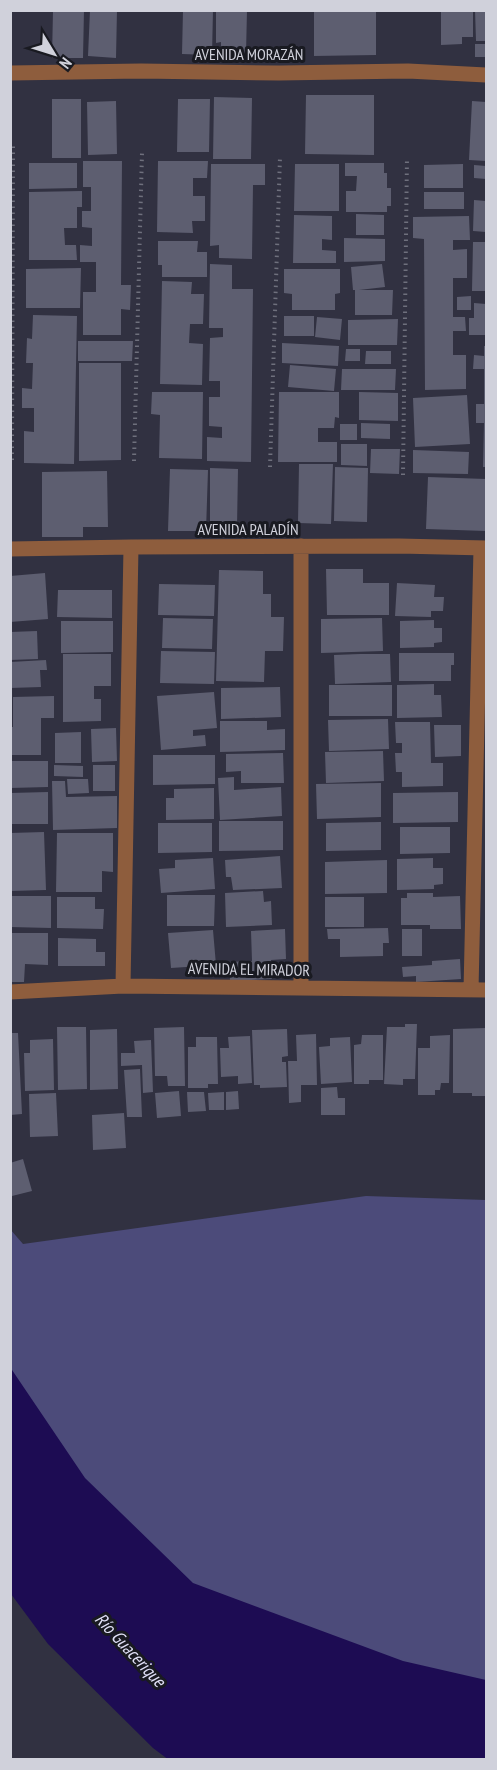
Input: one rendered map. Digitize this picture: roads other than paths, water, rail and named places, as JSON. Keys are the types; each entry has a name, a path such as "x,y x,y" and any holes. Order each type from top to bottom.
{"street":[{"name":"AVENIDA MORAZÁN","path":"10,73 141,71 279,74 408,71 486,75"},
{"name":"AVENIDA PALADÍN","path":"10,549 301,546 484,548"},
{"path":"301,546 301,987"},
{"path":"123,986 131,547"},
{"path":"479,990 484,548"},
{"name":"AVENIDA EL MIRADOR","path":"10,992 123,986 479,990"}],"water":[{"name":"Río Guacerique","path":"10,1367 85,1478 193,1583 403,1661 486,1680 486,1759 169,1760 153,1748 48,1644 11,1594"}]}
